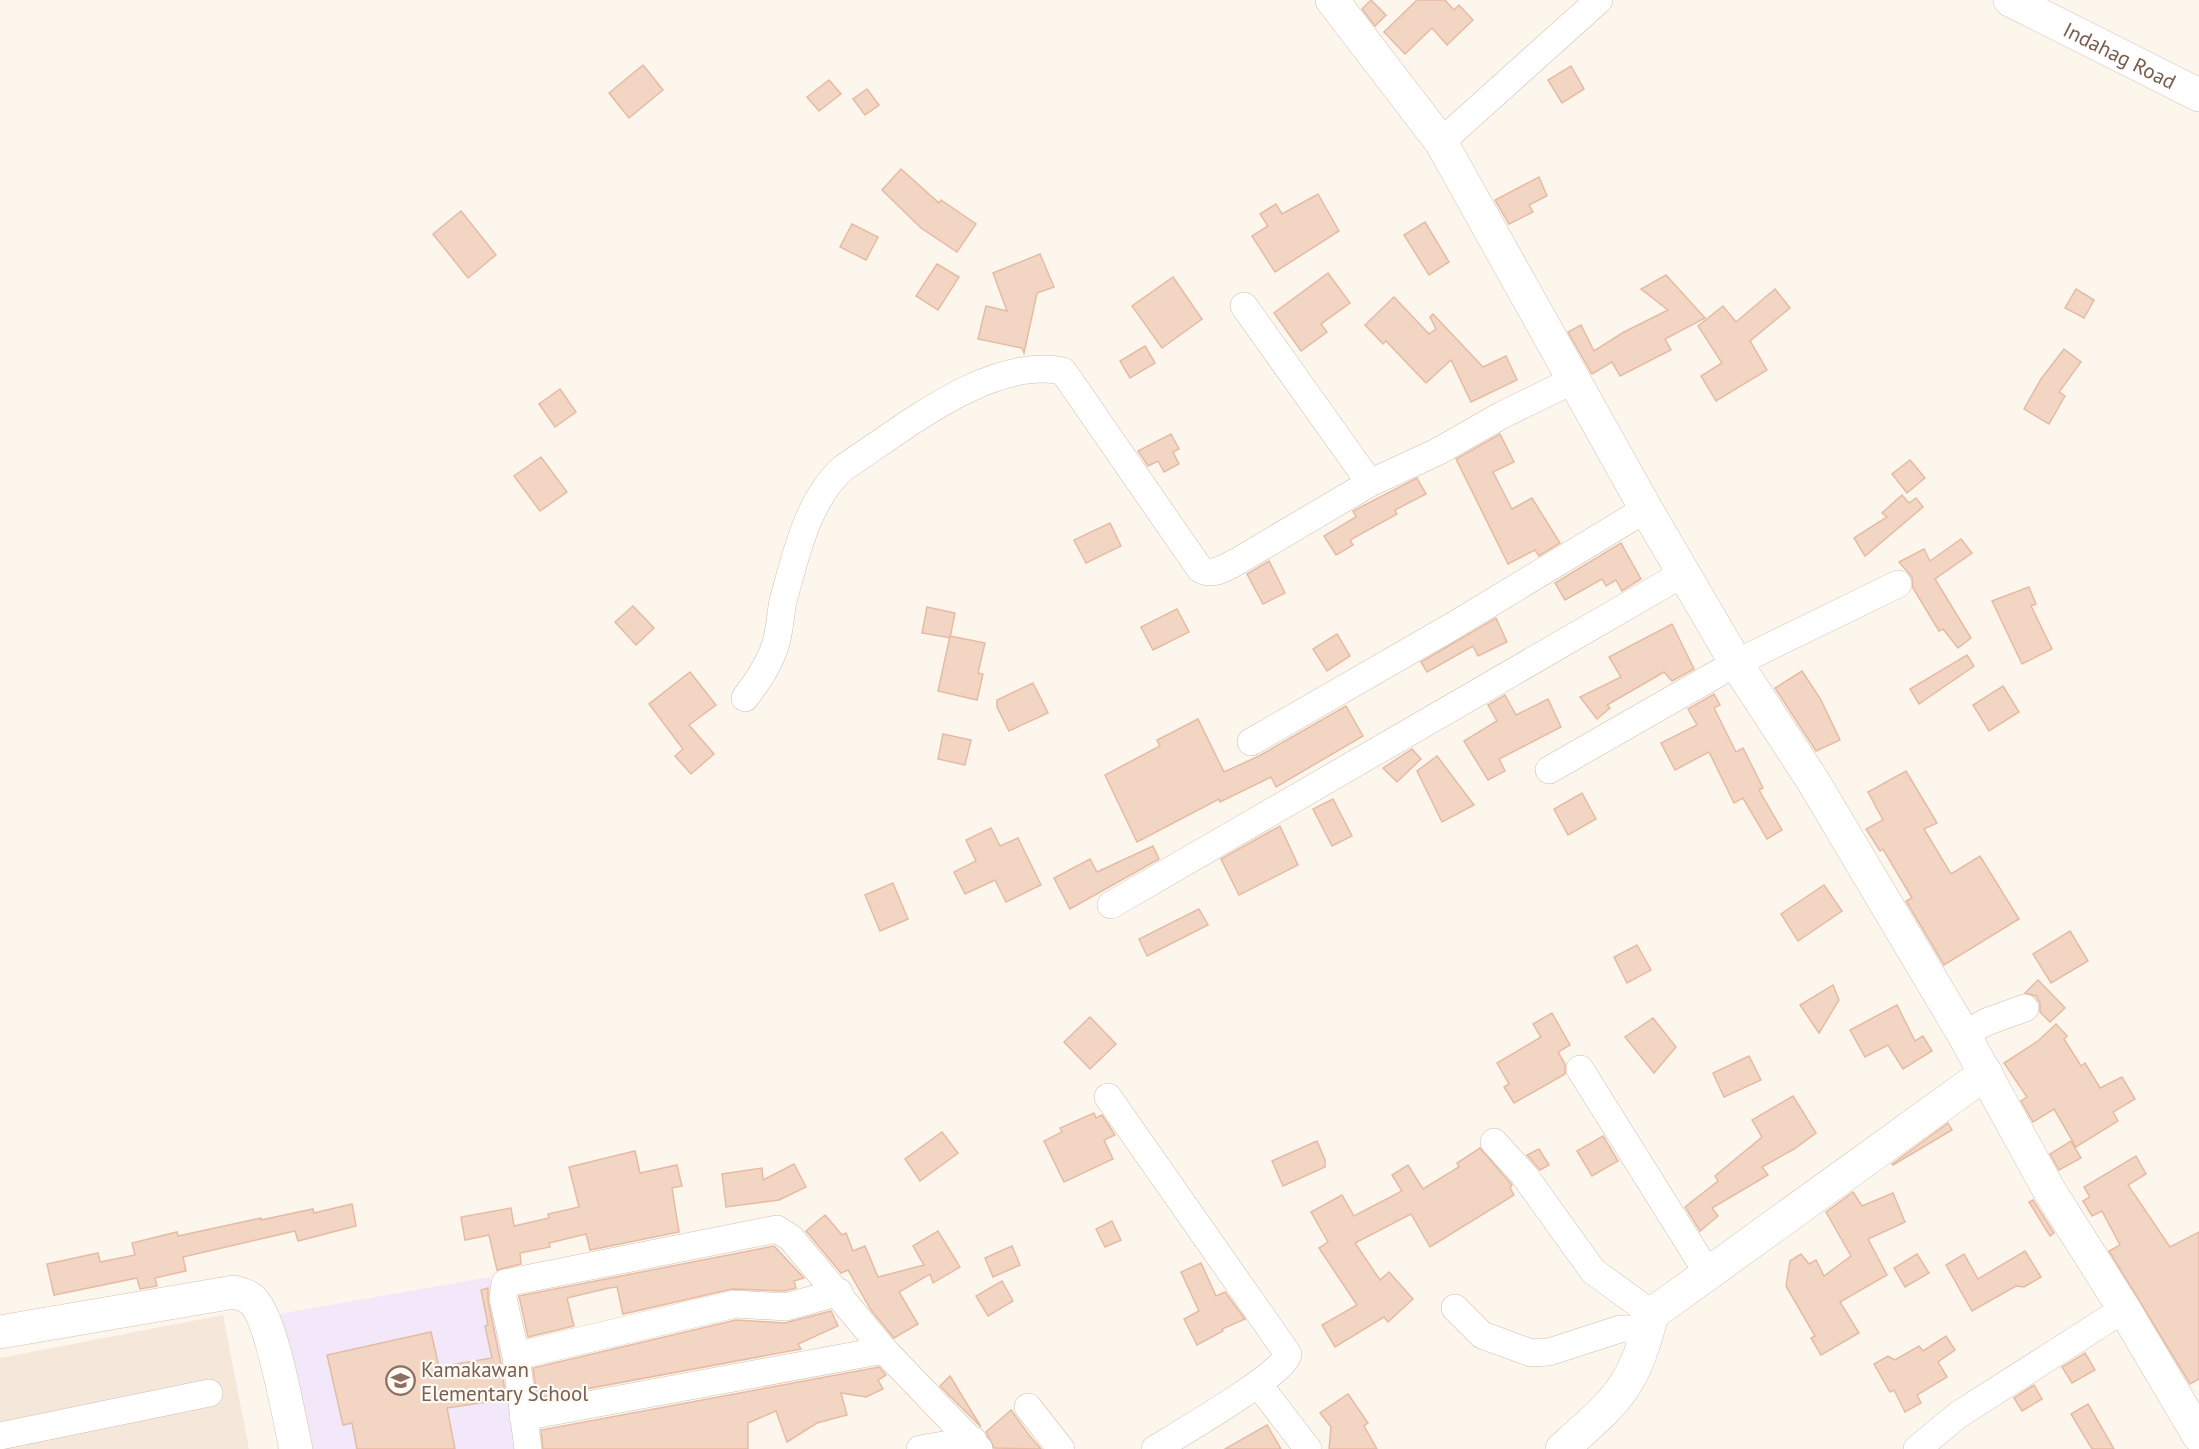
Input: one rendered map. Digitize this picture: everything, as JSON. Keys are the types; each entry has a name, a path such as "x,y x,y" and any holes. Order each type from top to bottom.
{"main road":[{"path":"1335,1 1441,142 1576,379 1646,509 1736,663 1813,781 1986,1073 2054,1199 2124,1309 2199,1436"},
{"name":"Indahag Road","path":"2024,3 2199,95"},
{"path":"1562,1449 1607,1409 1625,1389 1638,1365 1651,1321 1707,1272 1986,1073"},
{"path":"0,1332 234,1292 250,1298 262,1311 297,1449"}],"street":[{"path":"1441,142 1599,0"},
{"path":"1244,306 1370,483"},
{"path":"745,698 765,669 775,646 783,602 805,529 820,494 830,480 843,468 952,398 1002,376 1049,368 1063,371 1115,450 1200,569 1206,573 1216,572 1238,561 1370,483 1439,451 1502,415 1576,379"},
{"path":"1251,742 1451,627 1646,509"},
{"path":"1111,905 1684,573"},
{"path":"1549,770 1736,663 1898,584"},
{"path":"1964,1035 2001,1016 2025,1008"},
{"path":"1580,1069 1707,1272"},
{"path":"1108,1096 1287,1349 1288,1359 1284,1366 1155,1449"},
{"path":"1494,1142 1524,1175 1593,1270 1651,1321"},
{"path":"528,1449 516,1356 503,1298 505,1283 777,1229 791,1238 839,1292 884,1350 976,1444"},
{"path":"516,1356 735,1304 786,1307 839,1292"},
{"path":"1455,1308 1482,1335 1531,1353 1549,1352 1651,1321"},
{"path":"1917,1449 1958,1415 2124,1309"},
{"path":"523,1417 884,1350"},
{"path":"1258,1384 1308,1449"},
{"path":"0,1436 209,1393"},
{"path":"1028,1407 1061,1449"},
{"path":"920,1449 976,1444"}],"shaded area":[{"name":"Kamakawan Elementary School","path":"490,1277 519,1449 309,1449 278,1314"},
{"path":"223,1315 249,1449 0,1449 0,1358"}],"building":[{"path":"1371,0 1386,15 1375,26 1362,9"},
{"path":"1417,0 1445,0 1454,10 1459,5 1473,20 1447,45 1432,28 1405,54 1384,32"},
{"path":"643,65 663,90 629,118 609,93"},
{"path":"1571,66 1584,89 1562,103 1548,80"},
{"path":"829,80 841,94 819,111 807,97"},
{"path":"867,89 879,105 865,115 853,99"},
{"path":"901,169 939,203 941,200 976,224 957,252 921,228 882,190"},
{"path":"1539,177 1547,196 1529,205 1533,212 1509,224 1495,200"},
{"path":"1318,194 1339,231 1275,272 1252,236 1268,226 1260,214 1276,204 1282,214"},
{"path":"461,211 496,255 468,278 433,234"},
{"path":"1425,222 1449,262 1429,275 1404,235"},
{"path":"852,224 878,237 866,260 840,247"},
{"path":"1040,254 1054,287 1037,293 1024,353 1022,348 978,339 986,306 1007,311 993,273"},
{"path":"937,264 959,277 938,310 916,296"},
{"path":"1328,273 1350,303 1321,324 1327,332 1301,351 1274,313"},
{"path":"1666,275 1705,318 1665,339 1671,350 1620,376 1612,362 1592,374 1568,332 1581,325 1594,351 1624,332 1668,310 1641,289"},
{"path":"1173,277 1202,319 1162,348 1132,306"},
{"path":"1775,289 1790,308 1750,341 1767,370 1716,401 1701,376 1722,363 1698,326 1723,306 1736,322"},
{"path":"2076,289 2094,300 2084,318 2065,308"},
{"path":"1394,297 1429,334 1436,329 1430,317 1433,314 1483,367 1506,356 1517,380 1471,402 1451,360 1426,383 1386,341 1383,344 1365,325"},
{"path":"1145,346 1155,363 1130,378 1120,361"},
{"path":"2064,349 2081,362 2059,392 2065,396 2049,424 2024,409 2041,379"},
{"path":"560,389 576,412 555,427 539,404"},
{"path":"1171,434 1179,449 1173,452 1179,464 1164,472 1158,461 1148,466 1138,451"},
{"path":"1500,434 1514,462 1493,472 1512,509 1532,498 1560,543 1539,556 1535,550 1508,564 1456,459"},
{"path":"541,457 567,492 540,511 514,476"},
{"path":"1910,460 1925,478 1907,493 1892,474"},
{"path":"1417,478 1426,494 1395,510 1397,514 1350,540 1353,545 1336,555 1324,536 1356,517 1353,511"},
{"path":"1902,495 1909,503 1916,498 1923,507 1865,556 1854,538 1887,517 1882,513"},
{"path":"1110,523 1121,546 1086,563 1074,540"},
{"path":"1961,539 1972,553 1935,579 1971,638 1958,648 1943,629 1939,631 1913,588 1912,577 1899,562 1924,549 1930,561"},
{"path":"1621,543 1641,579 1622,591 1616,580 1606,586 1602,579 1565,600 1555,583"},
{"path":"1269,561 1285,593 1263,604 1247,574"},
{"path":"2029,587 2036,604 2031,606 2052,649 2022,664 1992,601"},
{"path":"633,606 654,628 636,645 615,622"},
{"path":"927,607 955,613 950,638 922,633"},
{"path":"1177,609 1189,632 1153,650 1141,627"},
{"path":"1496,618 1507,642 1478,656 1473,646 1427,672 1421,662"},
{"path":"1672,624 1694,669 1672,681 1664,672 1607,705 1610,708 1597,719 1580,697 1621,677 1609,657"},
{"path":"1337,634 1350,656 1327,671 1313,649"},
{"path":"950,636 985,643 978,673 983,674 977,700 938,691"},
{"path":"1967,655 1974,666 1919,704 1910,689"},
{"path":"1802,671 1821,700 1840,740 1816,751 1775,688"},
{"path":"690,672 716,705 689,725 714,754 691,774 675,756 683,749 649,704"},
{"path":"1033,683 1048,713 1009,731 997,707 997,700"},
{"path":"2003,686 2019,712 1989,731 1973,705"},
{"path":"1714,694 1720,705 1714,708 1736,752 1743,748 1763,788 1759,790 1782,830 1767,839 1743,798 1734,803 1709,752 1675,770 1661,743 1697,725 1688,709"},
{"path":"1505,695 1516,715 1548,699 1561,727 1499,759 1505,771 1488,780 1464,741 1497,721 1488,705"},
{"path":"1346,706 1363,736 1276,787 1271,777 1220,802 1219,799 1137,842 1105,775 1160,746 1157,740 1198,719 1224,772 1259,756"},
{"path":"943,734 971,740 965,765 938,759"},
{"path":"1412,749 1421,759 1397,782 1383,768"},
{"path":"1437,756 1474,805 1442,822 1417,771"},
{"path":"1906,771 1937,823 1924,829 1951,874 1980,856 2019,919 1944,965 1906,901 1912,898 1883,849 1880,851 1866,829 1883,820 1868,792"},
{"path":"1582,793 1596,819 1568,835 1554,809"},
{"path":"1333,799 1352,836 1332,846 1313,809"},
{"path":"1280,826 1298,865 1239,895 1221,859"},
{"path":"991,828 1000,846 1018,838 1041,885 1006,902 995,880 965,894 954,872 976,861 966,840"},
{"path":"1153,846 1159,859 1070,909 1054,878 1090,859 1097,872"},
{"path":"893,883 908,919 880,931 865,895"},
{"path":"1824,885 1842,911 1798,941 1781,914"},
{"path":"1199,909 1208,925 1147,956 1139,939"},
{"path":"2070,931 2088,961 2051,983 2033,954"},
{"path":"1637,945 1651,970 1627,983 1614,957"},
{"path":"2038,980 2065,1008 2050,1022 2040,1012 2040,1003 2036,996 2025,993"},
{"path":"1833,985 1839,1000 1819,1033 1800,1005"},
{"path":"1897,1005 1915,1041 1923,1036 1932,1051 1903,1069 1888,1045 1865,1057 1850,1030"},
{"path":"1552,1013 1570,1045 1558,1052 1565,1064 1565,1074 1514,1103 1504,1087 1509,1084 1497,1063 1541,1037 1533,1024"},
{"path":"1090,1017 1116,1044 1090,1069 1064,1042"},
{"path":"1653,1018 1676,1047 1654,1073 1625,1037"},
{"path":"2056,1024 2067,1036 2064,1039 2081,1066 2085,1063 2100,1088 2122,1077 2135,1099 2113,1112 2118,1121 2076,1147 2054,1109 2033,1122 2021,1101 2027,1097 2004,1063 2038,1041"},
{"path":"1749,1056 1761,1080 1724,1097 1713,1073"},
{"path":"1793,1096 1816,1133 1794,1149 1762,1167 1768,1175 1712,1208 1718,1216 1700,1231 1685,1207 1718,1181 1715,1176 1762,1137 1752,1120"},
{"path":"1094,1113 1096,1118 1102,1115 1115,1135 1104,1140 1113,1159 1064,1182 1044,1141 1062,1132 1060,1128"},
{"path":"1948,1123 1952,1130 1892,1164"},
{"path":"942,1132 958,1153 920,1181 905,1159"},
{"path":"1603,1136 1618,1161 1592,1176 1577,1151"},
{"path":"1317,1141 1325,1160 1325,1167 1283,1186 1272,1161"},
{"path":"2071,1141 2081,1158 2059,1170 2050,1154"},
{"path":"1480,1148 1512,1185 1510,1188 1514,1195 1430,1247 1411,1214 1355,1243 1380,1280 1389,1272 1413,1299 1388,1322 1384,1317 1335,1347 1322,1325 1357,1305 1319,1248 1328,1242 1311,1212 1342,1195 1354,1216 1402,1191 1392,1175 1408,1165 1423,1189 1459,1167 1457,1163"},
{"path":"1539,1149 1549,1165 1540,1170 1527,1155"},
{"path":"635,1151 640,1173 677,1165 682,1186 672,1188 679,1232 590,1250 586,1234 549,1243 550,1247 520,1253 521,1264 497,1270 489,1235 465,1240 461,1217 511,1208 514,1226 549,1218 548,1214 579,1207 569,1167"},
{"path":"2136,1156 2146,1174 2128,1185 2170,1247 2199,1232 2199,1379 2190,1384 2109,1251 2120,1245 2102,1211 2092,1216 2083,1201 2090,1197 2084,1187"},
{"path":"794,1164 806,1187 779,1200 726,1207 722,1174 762,1168 763,1180"},
{"path":"1853,1192 1862,1206 1893,1193 1905,1222 1868,1239 1887,1275 1840,1302 1859,1333 1821,1355 1811,1338 1815,1336 1786,1286 1790,1261 1801,1254 1809,1264 1816,1260 1824,1276 1851,1256 1826,1212"},
{"path":"2033,1200 2054,1233 2050,1236 2029,1202"},
{"path":"352,1204 356,1226 298,1241 295,1231 183,1257 186,1271 155,1278 157,1286 140,1289 137,1278 54,1295 47,1264 98,1253 100,1262 135,1255 132,1243 177,1232 178,1236 261,1218 261,1220 313,1209 314,1213"},
{"path":"825,1215 842,1235 846,1233 853,1251 865,1246 878,1277 924,1265 913,1246 938,1231 960,1267 933,1283 930,1274 899,1292 918,1324 894,1338 871,1310 848,1270 841,1273 806,1231"},
{"path":"1112,1221 1121,1240 1105,1247 1096,1229"},
{"path":"774,1246 804,1278 794,1281 796,1288 784,1291 732,1289 623,1314 617,1287 609,1288 567,1298 574,1326 528,1337 519,1296"},
{"path":"1012,1246 1020,1265 993,1277 985,1258"},
{"path":"2025,1251 2041,1277 2024,1287 2016,1286 1972,1311 1946,1265 1964,1254 1978,1279"},
{"path":"1917,1254 1929,1273 1905,1287 1894,1268"},
{"path":"1201,1263 1216,1296 1225,1292 1245,1319 1222,1329 1223,1331 1197,1345 1184,1319 1199,1311 1181,1272"},
{"path":"1002,1281 1013,1301 988,1316 976,1296"},
{"path":"488,1288 488,1301 506,1399 447,1408 455,1449 357,1449 352,1423 343,1425 327,1355 431,1332 439,1367 492,1358 485,1326 488,1325 481,1290"},
{"path":"831,1311 838,1326 798,1344 801,1349 537,1398 533,1368 736,1320 785,1323"},
{"path":"1946,1336 1955,1350 1938,1362 1947,1377 1917,1395 1921,1403 1905,1412 1894,1390 1890,1392 1874,1364 1888,1356 1895,1360 1919,1346 1923,1351"},
{"path":"2085,1353 2095,1370 2072,1383 2062,1367"},
{"path":"879,1367 886,1375 878,1380 883,1389 866,1397 841,1393 847,1415 817,1423 787,1442 776,1411 748,1423 748,1449 543,1449 541,1430"},
{"path":"950,1376 981,1427 940,1386"},
{"path":"2034,1385 2042,1399 2022,1411 2014,1398"},
{"path":"1348,1394 1368,1423 1364,1426 1377,1449 1329,1449 1331,1427 1320,1413"},
{"path":"2088,1404 2114,1449 2092,1449 2071,1414"},
{"path":"1011,1410 1041,1449 994,1448 986,1432"},
{"path":"1267,1425 1281,1449 1225,1449"}],"place":[{"name":"Kamakawan Elementary School","path":"400,1381"}]}
